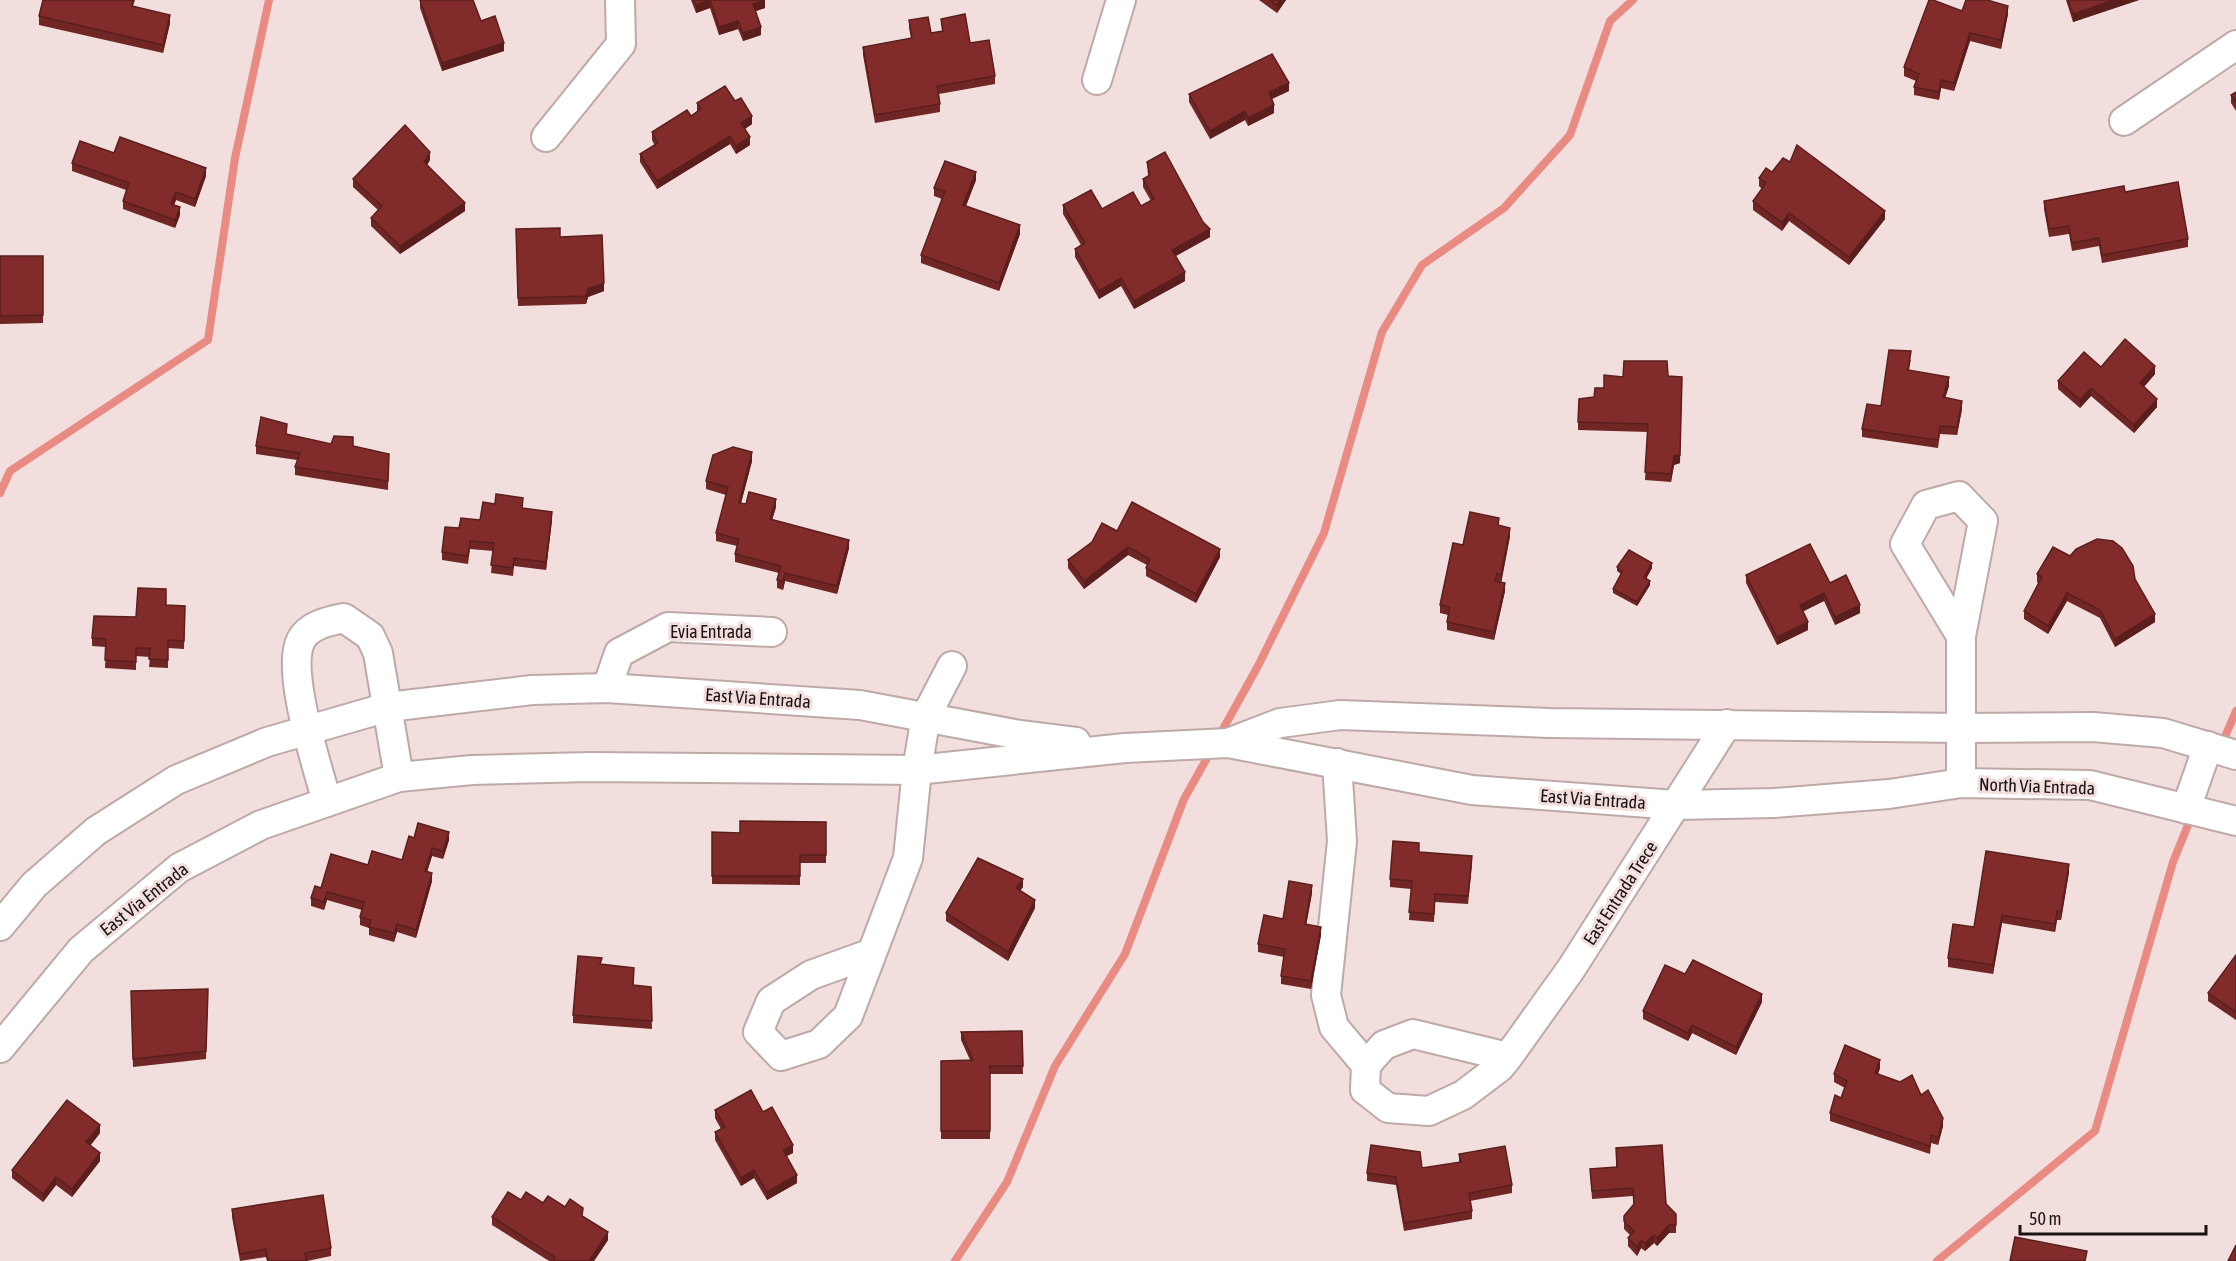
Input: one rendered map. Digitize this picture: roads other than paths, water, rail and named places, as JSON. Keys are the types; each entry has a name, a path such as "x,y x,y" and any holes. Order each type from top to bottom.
{"street":[{"path":"546,137 621,44 620,0"},
{"path":"1097,80 1121,0"},
{"path":"2124,121 2236,45"},
{"path":"327,802 308,730 298,684 296,662 301,640 324,622 344,618 370,636 378,653 399,777"},
{"name":"Evia Entrada","path":"608,688 619,653 668,627 772,632"},
{"name":"North Via Entrada","path":"1961,636 1961,783 2090,785 2236,821"},
{"path":"872,953 908,858 917,770 926,716 952,666"},
{"name":"East Via Entrada","path":"0,926 34,885 96,831 176,780 267,742 388,708 532,690 608,688 860,705 1020,735 1125,748"},
{"name":"East Via Entrada","path":"1228,743 1280,723 1340,715 1550,723 1962,728"},
{"name":"East Entrada Trece","path":"1366,1065 1365,1090 1388,1108 1429,1111 1463,1095 1500,1067 1572,969 1727,724"},
{"path":"1962,728 2093,727 2163,733 2236,755"},
{"name":"East Via Entrada","path":"0,1048 81,950 179,868 261,825 399,777 472,770 590,766 917,770 1125,748 1228,743 1472,790 1676,805 1774,803 1889,795 1961,783"},
{"path":"2186,808 2208,746"},
{"path":"1337,763 1342,841 1326,994 1334,1028 1366,1065 1384,1045 1413,1034 1508,1057"}],"waterway":[{"path":"0,493 10,471 208,340 235,158 269,0"},
{"path":"1218,738 1258,666 1324,533 1382,332 1422,265 1504,208 1570,135 1610,21 1633,0"},
{"path":"2221,746 2236,711"},
{"path":"955,1261 1007,1182 1055,1066 1125,954 1184,799 1211,751"},
{"path":"1937,1261 2095,1131 2173,862 2192,815"}]}
